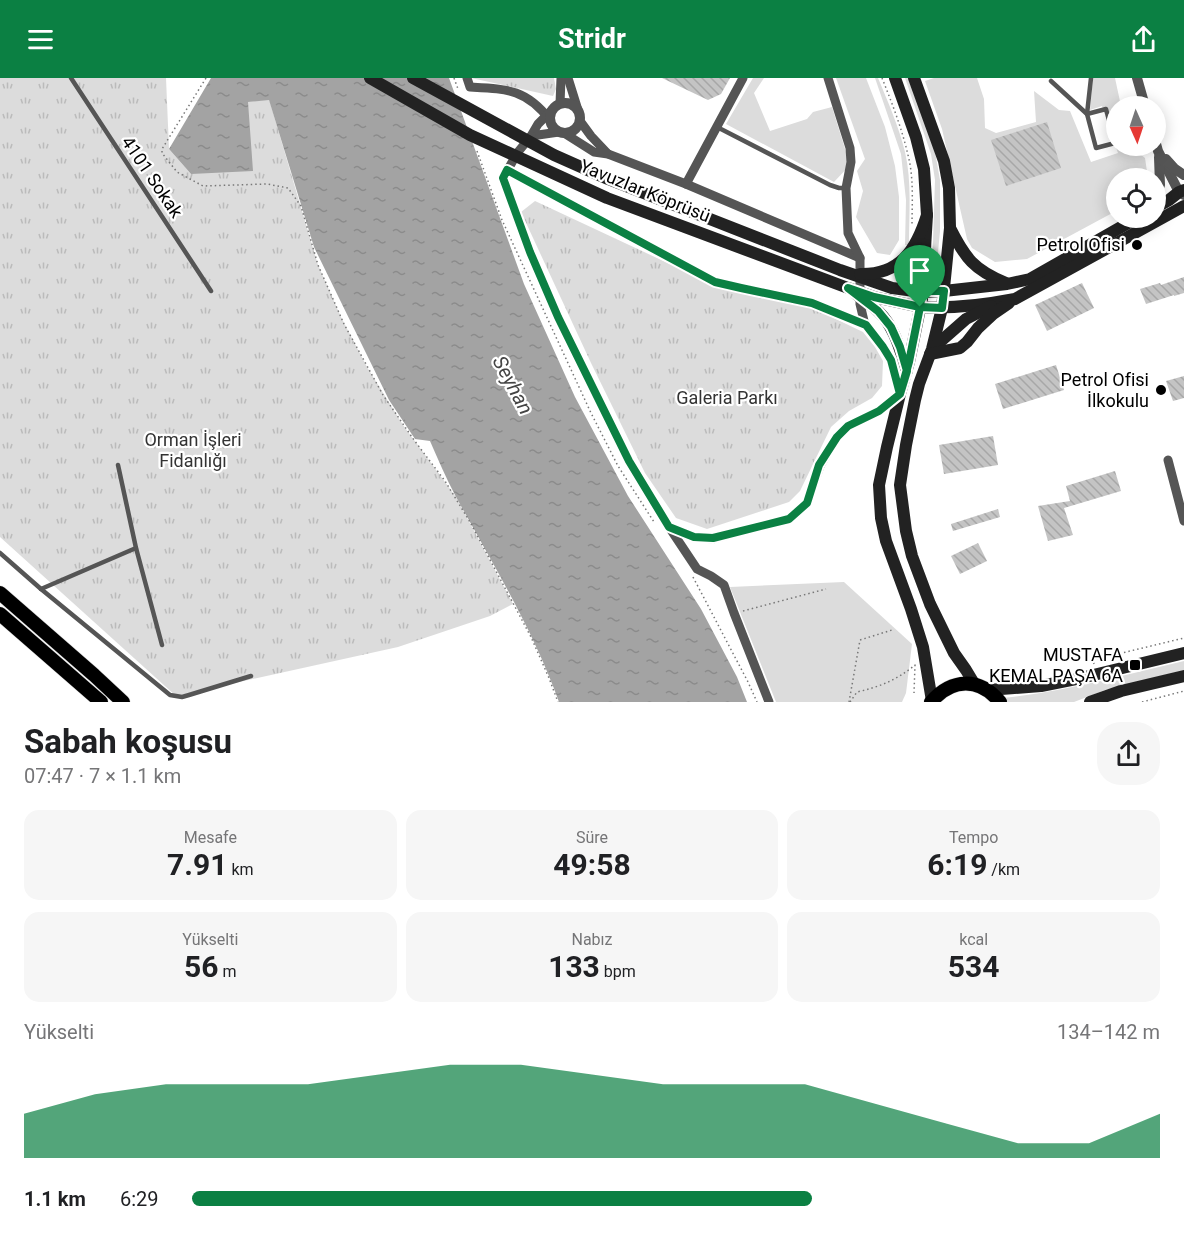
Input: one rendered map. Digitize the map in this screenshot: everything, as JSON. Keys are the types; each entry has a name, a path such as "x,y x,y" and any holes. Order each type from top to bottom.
{"main road":[{"name":"Yavuzlar Köprüsü","path":"369,78 470,135 607,198 874,297 921,299"},
{"name":"Yavuzlar Köprüsü","path":"413,78 544,150 608,179 853,274 892,288 908,290 921,299"},
{"path":"895,78 916,137 924,169 927,215 921,299 907,371 879,485 881,518 886,541 923,647 932,702"},
{"path":"914,78 944,161 949,188 950,228 943,300 931,351 915,400 900,485 912,556 930,604 954,653 981,688"},
{"path":"1166,202 1182,192"},
{"path":"931,351 960,348 993,314 1015,299 1184,206"},
{"path":"853,274 881,273 895,266 907,255 920,236 927,215"},
{"path":"950,228 971,263 982,272 1007,284"},
{"path":"943,300 1030,279 1119,228"},
{"path":"848,288 878,311 891,327 907,371"},
{"path":"921,299 999,302 1015,299"},
{"path":"931,351 966,319 999,302"},
{"path":"0,593 123,702"},
{"path":"0,614 101,702"},
{"path":"981,688 1041,686 1184,653"},
{"path":"1090,702 1184,676"},
{"path":"932,702 941,692 953,686 966,684 992,693 1000,702"}],"street":[{"path":"467,78 470,87 508,90 552,112"},
{"path":"561,78 552,112 555,129 594,152 608,154 686,184 860,258"},
{"path":"531,136 574,130 579,116 568,78"},
{"path":"686,184 743,78"},
{"path":"669,527 694,537 713,538 789,519 807,503 819,465 837,437 848,426 879,411 900,394 891,360 866,325 860,304 860,258 848,233 846,188 851,162 850,147 828,78"},
{"path":"1137,78 1142,96"},
{"path":"608,154 591,136 570,104 552,112 538,124 503,178 530,252 558,317 629,461 669,527 698,569 724,585 769,702"},
{"path":"1163,156 1182,192"},
{"path":"1165,156 1175,169 1184,175"},
{"path":"507,170 715,282 812,303 866,325"},
{"path":"1168,460 1180,489 1184,521"}],"lane":[{"name":"4101 Sokak","path":"71,78 212,291"},
{"path":"1087,114 1106,109 1115,143 1096,148 1087,114 1091,78"},
{"path":"1051,81 1087,114"},
{"path":"717,127 830,185 846,188"},
{"path":"118,465 136,548 162,645"},
{"path":"41,590 136,548"},
{"path":"0,553 41,590 170,695 189,695 251,676"}],"path":[{"path":"206,78 162,149 162,153 177,172 203,186 267,184 288,188 300,206 318,265 344,324 383,395 445,481 470,522 531,637 558,702"},
{"path":"882,78 909,157 912,184 912,228"},
{"path":"908,290 910,260"},
{"path":"734,613 826,589"},
{"path":"850,702 860,640 892,630"},
{"path":"1094,664 1093,660 1184,638"},
{"path":"850,702 857,692 887,684 915,664 914,693"},
{"path":"1142,702 1184,691"}],"green space":[{"name":"Orman İşleri Fidanlığı","path":"0,78 166,78 169,149 191,174 248,102 269,99 318,265 341,317 367,367 403,425 456,497 513,604 490,616 398,647 176,696 0,537"},
{"path":"471,78 554,78 556,89 553,96"},
{"path":"753,78 764,78 754,93 770,131 807,119 813,112 832,107 850,165 834,182 726,124"},
{"path":"836,78 866,78 885,127 895,166 899,197 899,240 890,255 877,253 856,217 863,191 857,171 865,159"},
{"path":"875,78 878,78 889,105 905,152 909,186 909,245 905,245 906,200 901,154"},
{"path":"905,78 908,78 935,152 940,180 940,231 936,274 932,274 935,180 931,154"},
{"path":"934,78 977,78 984,99 985,128 996,133 1036,122 1034,91 1059,110 1070,111 1091,162 1109,156 1142,156 1146,168 1106,168 1106,216 1027,259 995,262 972,248 967,239 942,129 925,81"},
{"path":"1093,78 1115,78 1119,96 1106,96 1106,118 1102,106 1090,110"},
{"name":"Galeria Parkı","path":"535,201 719,287 815,309 863,332 883,361 882,386 872,398 849,411 831,427 800,491 789,502 707,529 676,518 645,473 521,212"},
{"path":"844,582 912,644 906,693 902,702 776,702 730,587"},
{"path":"1184,661 1184,670 1105,690 1074,702 1005,702 1002,698 1071,687"}],"water":[{"name":"Seyhan","path":"211,78 449,78 524,284 575,397 628,496 701,609 737,677 747,702 559,702 537,648 455,495 430,441 415,439 389,400 314,247 269,100 248,102 253,171 191,174 169,149"}],"building":[{"path":"662,78 730,78 721,94 708,100"},
{"path":"1047,122 1061,168 1006,186 991,140"},
{"path":"1184,277 1184,293 1146,304 1140,289"},
{"path":"1082,283 1094,308 1047,331 1035,305"},
{"path":"1056,365 1064,390 1003,409 995,384"},
{"path":"1184,376 1184,398 1173,401 1166,381"},
{"path":"993,436 998,465 944,474 939,445"},
{"path":"1115,471 1121,491 1064,508 1073,535 1048,541 1038,506 1070,501 1066,486"},
{"path":"998,509 1000,517 953,531 951,524"},
{"path":"978,543 987,561 960,574 951,556"}],"place":[{"name":"Petrol Ofisi","path":"1137,245"},
{"name":"Petrol Ofisi İlkokulu","path":"1161,390"},
{"name":"MUSTAFA KEMAL PAŞA 6A","path":"1135,665"}],"route":[{"path":"920,307 874,297 848,288 878,311 891,327 907,371 900,394 879,411 848,426 837,437 819,465 807,503 789,519 713,538 694,537 669,527 629,461 558,317 530,252 503,178 507,170 715,282 812,303 866,325 891,360 900,394 907,371 920,307 942,308 944,291 922,291 920,307"}]}
